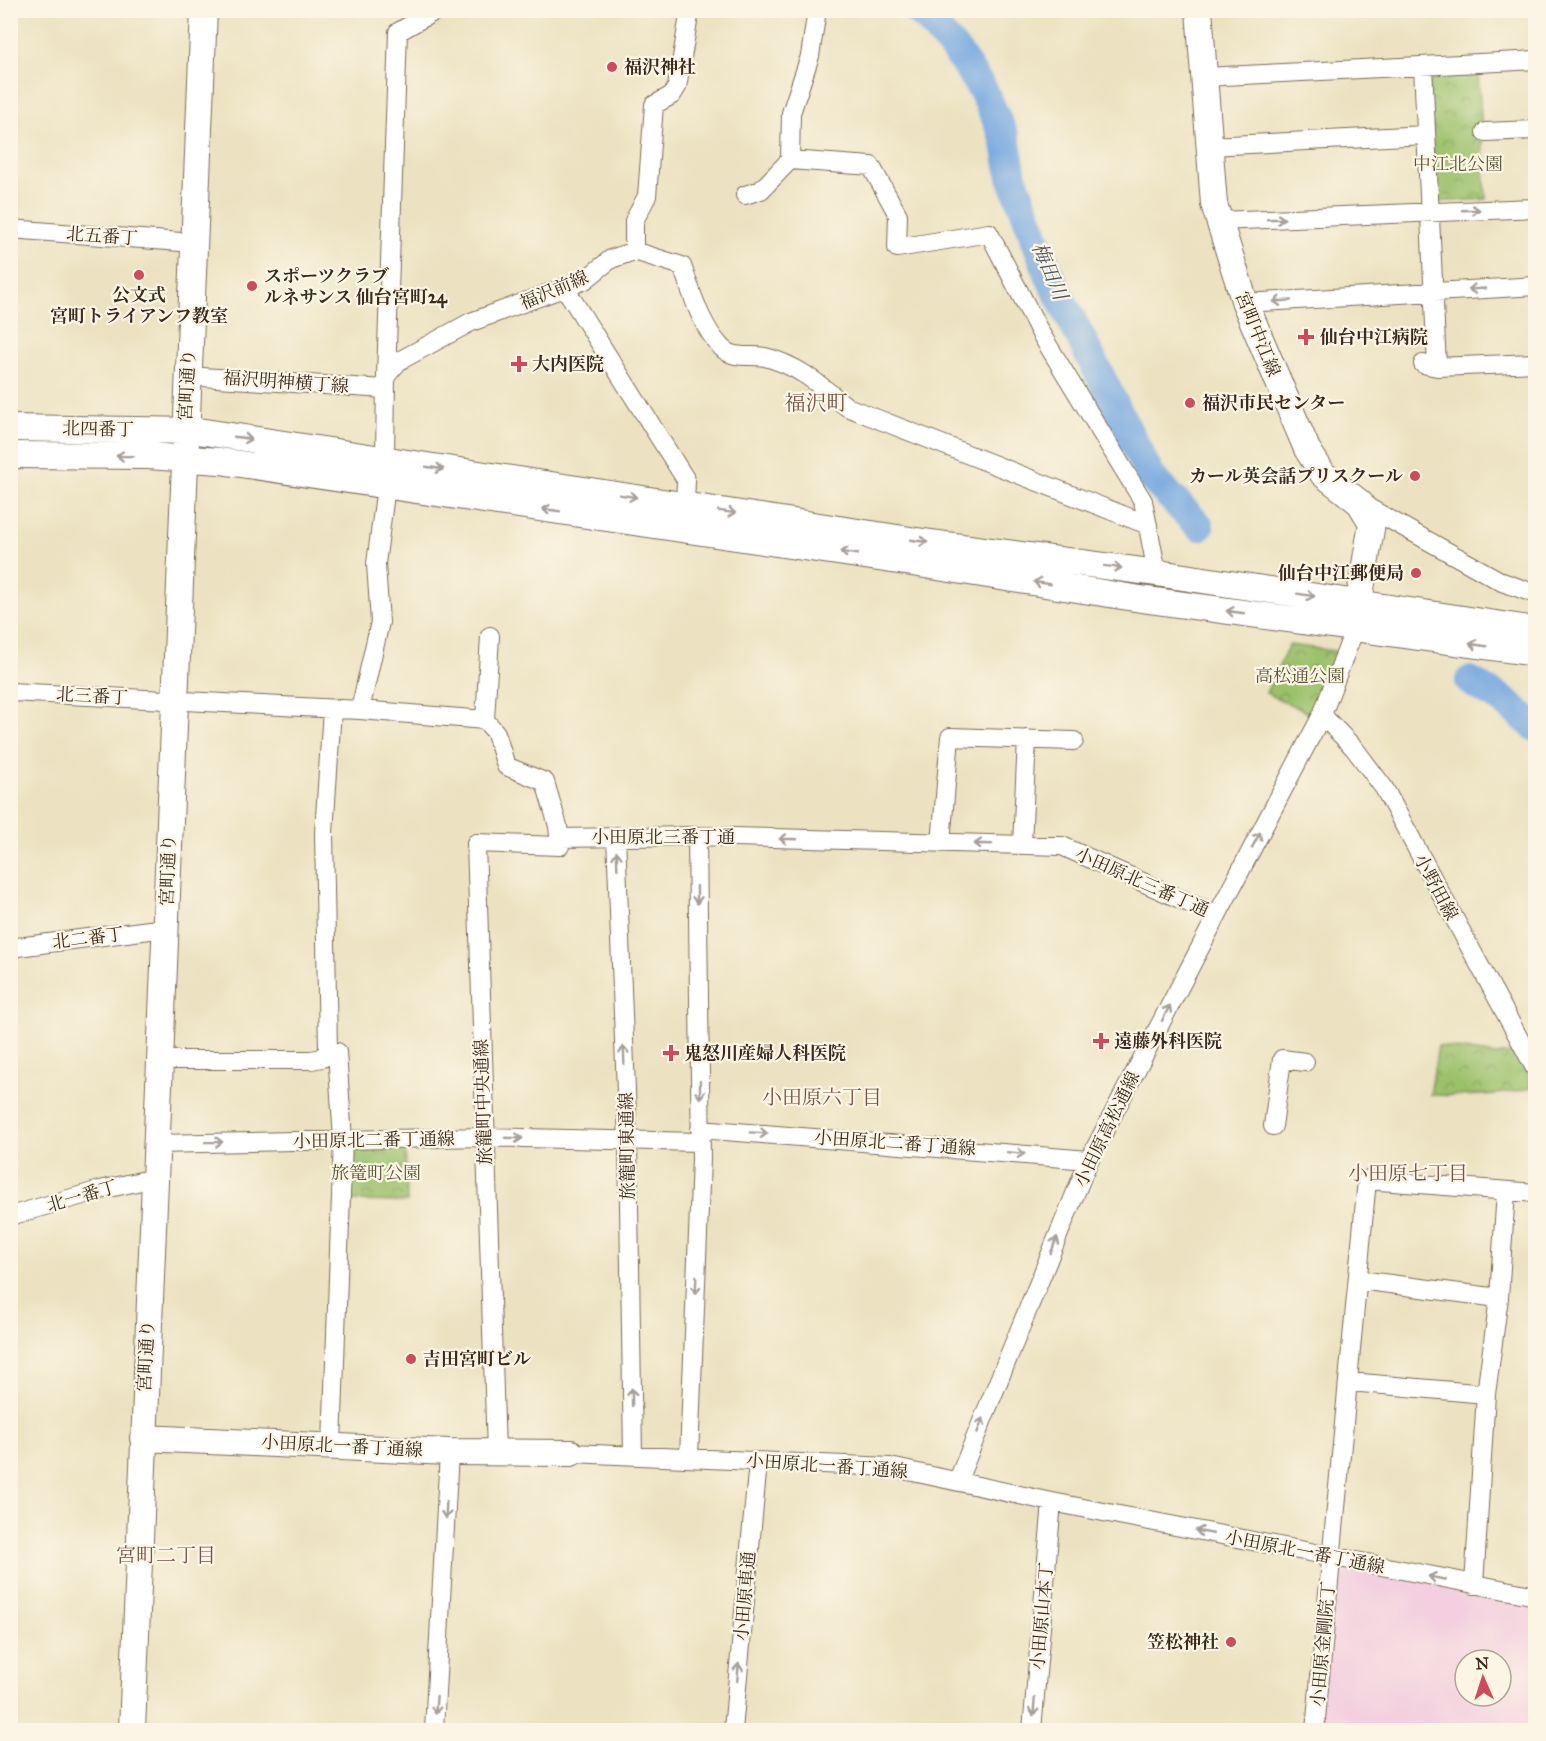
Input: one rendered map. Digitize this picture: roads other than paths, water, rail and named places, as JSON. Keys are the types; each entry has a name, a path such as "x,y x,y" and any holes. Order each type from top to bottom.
{"street":[{"name":"宮町通り","path":"132,1731 204,10"},
{"path":"385,460 398,32 437,10"},
{"path":"690,10 677,87 672,95 654,105 647,196 634,221 634,251 682,266 698,311 722,348 736,356 756,355 783,361 812,378 847,407 1148,525"},
{"path":"745,195 760,190 790,160 791,113 810,56 817,10"},
{"name":"宮町中江線","path":"1199,10 1209,146 1218,221 1245,303 1307,449 1323,474 1360,503 1372,523 1357,616"},
{"path":"1204,77 1536,60"},
{"path":"1423,66 1433,291 1430,366 1536,363"},
{"path":"1485,132 1536,130"},
{"path":"1209,146 1426,135"},
{"path":"790,160 871,166 898,215 897,248 989,233 1041,334 1143,501 1157,573"},
{"path":"1218,221 1536,208"},
{"name":"北五番丁","path":"10,229 194,243"},
{"name":"福沢前線","path":"386,382 399,361 471,322 585,280 611,259 634,251"},
{"path":"1245,303 1536,286"},
{"path":"565,288 686,480 685,505"},
{"name":"福沢明神横丁線","path":"188,376 386,382"},
{"name":"北四番丁","path":"10,428 185,430 917,541 1157,573 1357,616"},
{"name":"北四番丁","path":"10,454 184,457 912,562 1141,599 1357,616"},
{"path":"360,710 380,622 376,564 386,486"},
{"path":"1360,503 1502,582 1536,594"},
{"path":"1357,616 1536,630"},
{"path":"1357,616 1536,653"},
{"name":"小田原高松通線","path":"958,1480 1089,1160 1322,715 1357,616"},
{"path":"490,636 485,720 496,733 506,766 545,782 560,838"},
{"name":"北三番丁","path":"10,692 174,700"},
{"path":"174,700 360,710 485,720"},
{"path":"159,1060 310,1060 323,1058 328,1050 324,833 332,709"},
{"name":"小野田線","path":"1322,715 1354,748 1384,788 1536,1070"},
{"path":"941,843 950,737 1074,741"},
{"path":"1022,845 1027,740"},
{"name":"旅籠町東通線","path":"616,836 628,1142 633,1456"},
{"path":"689,1457 700,1136 697,836"},
{"name":"小田原北三番丁通","path":"560,838 697,836 1062,846 1216,915"},
{"name":"旅籠町中央通線","path":"496,1452 484,1137 477,843 560,846 560,838"},
{"name":"北二番丁","path":"10,948 165,928"},
{"path":"328,1050 337,1052 343,1140 332,1444"},
{"path":"1273,1126 1282,1059 1305,1062"},
{"name":"小田原北二番丁通線","path":"156,1144 484,1137 628,1142 700,1136 1089,1160"},
{"name":"北一番丁","path":"10,1216 100,1190 155,1178"},
{"name":"小田原金剛院丁","path":"1315,1731 1350,1382 1367,1180 1506,1191"},
{"path":"1474,1585 1486,1394 1499,1298 1506,1191 1536,1193"},
{"path":"1359,1280 1499,1298"},
{"path":"1350,1382 1486,1394"},
{"name":"小田原北一番丁通線","path":"143,1438 332,1444 448,1452 689,1457 890,1467 1052,1502 1536,1596"},
{"path":"435,1731 448,1452"},
{"name":"小田原車通","path":"733,1731 758,1462"},
{"name":"小田原山本丁","path":"1032,1731 1052,1502"}],"waterway":[{"name":"梅田川","path":"916,10 926,17 959,55 984,92 1005,138 1012,177 1050,277 1151,477 1199,526"},
{"name":"梅田川","path":"1470,681 1501,699 1536,727"}],"place":[{"name":"福沢神社","path":"612,67"},
{"name":"公文式 宮町トライアンフ教室","path":"139,275"},
{"name":"スポーツクラブ ルネサンス 仙台宮町24","path":"252,286"},
{"name":"仙台中江病院","path":"1306,337"},
{"name":"大内医院","path":"519,364"},
{"name":"福沢市民センター","path":"1190,403"},
{"name":"カール英会話プリスクール","path":"1415,476"},
{"name":"仙台中江郵便局","path":"1416,573"},
{"name":"遠藤外科医院","path":"1101,1041"},
{"name":"鬼怒川産婦人科医院","path":"671,1053"},
{"name":"吉田宮町ビル","path":"411,1359"},
{"name":"笠松神社","path":"1231,1642"}],"district":[{"name":"福沢町","path":"816,403"},
{"name":"小田原六丁目","path":"822,1097"},
{"name":"小田原七丁目","path":"1408,1173"},
{"name":"宮町二丁目","path":"166,1555"}],"park label":[{"name":"中江北公園","path":"1458,164"},
{"name":"高松通公園","path":"1300,676"},
{"name":"旅篭町公園","path":"376,1173"}]}
